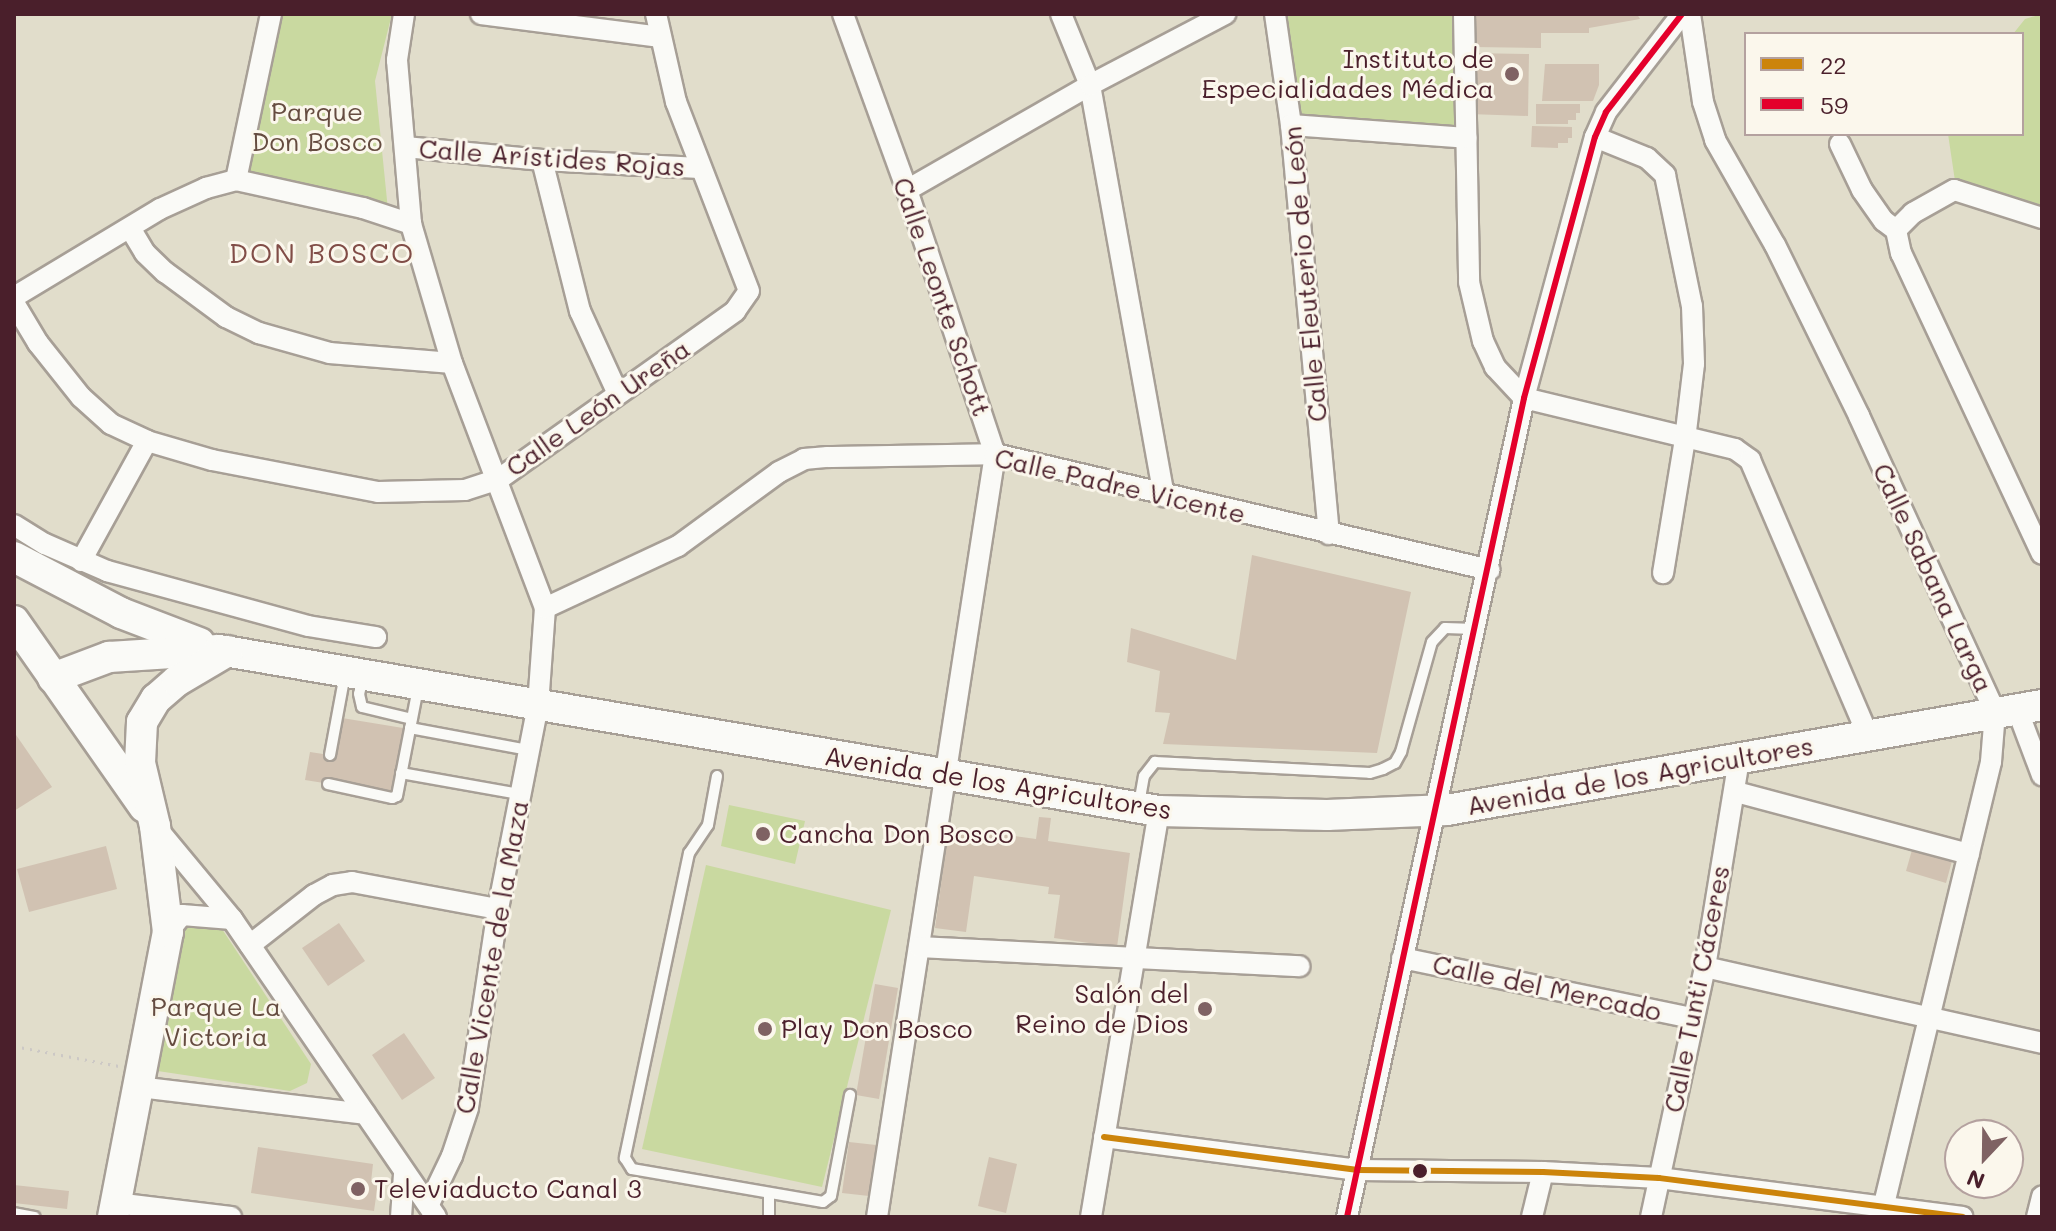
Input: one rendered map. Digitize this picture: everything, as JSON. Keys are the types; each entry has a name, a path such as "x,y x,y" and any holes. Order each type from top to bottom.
{"main road":[{"path":"14,557 121,613 224,651"},
{"path":"14,621 155,826"},
{"name":"Avenida de los Agricultores","path":"53,678 109,657 224,651 1149,810 1327,815 1432,811 1739,760 2018,709"},
{"path":"114,1210 168,932 155,826 140,763 142,722 156,699 177,681 224,651"}],"street":[{"path":"236,180 271,14"},
{"path":"404,14 397,60 411,224 452,363 499,479 545,608"},
{"path":"481,14 661,37"},
{"name":"Calle León Ureña","path":"14,303 38,343 81,397 111,424 147,441 212,460 378,492 465,490 499,479 617,392 735,311 749,291 734,245 700,168 676,102 656,14"},
{"name":"Calle Leonte Schott","path":"843,14 907,190 995,454 877,1217"},
{"path":"1061,14 1090,85 1164,496"},
{"path":"907,190 1090,85 1225,14"},
{"name":"Calle Eleuterio de León","path":"1275,14 1291,125 1329,534"},
{"path":"1464,14 1469,282 1474,309 1495,367 1524,398 1735,449 1755,467 1868,735"},
{"path":"1347,1217 1432,811 1490,570 1524,398 1595,137 1606,112 1682,14"},
{"name":"Calle Sabana Larga","path":"1690,14 1703,102 1715,140 1775,245 1859,416 2018,709 1991,762 1883,1211"},
{"path":"1291,125 1467,138"},
{"path":"1595,137 1658,165 1671,187 1692,306 1694,364 1663,573"},
{"path":"1840,144 1862,190 1884,221 1896,230 1901,253 2042,554"},
{"name":"Calle Arístides Rojas","path":"405,147 542,160 700,168"},
{"path":"542,160 580,311 617,392"},
{"path":"14,297 130,228 206,188 236,180 363,208 411,224"},
{"path":"1896,230 1913,213 1954,190 2042,218"},
{"path":"130,228 145,253 175,280 226,317 259,333 343,355 452,363"},
{"path":"81,561 147,441"},
{"name":"Calle Padre Vicente","path":"545,608 678,546 779,472 804,459 995,454 1490,570"},
{"path":"14,525 81,561 197,598 308,626 376,637"},
{"name":"Calle Vicente de la Maza","path":"432,1210 462,1132 498,909 538,705 545,608"},
{"path":"2018,709 2042,775"},
{"name":"Calle Tunti Cáceres","path":"1651,1217 1705,967 1739,760"},
{"path":"1736,792 1969,854"},
{"path":"1091,1217 1136,956 1149,810"},
{"path":"155,826 232,919 404,1174 432,1210"},
{"path":"250,945 314,895 333,885 352,882 498,909"},
{"path":"168,932 182,915 196,913 232,919"},
{"path":"919,947 1300,966"},
{"name":"Calle del Mercado","path":"1402,958 1693,1018"},
{"path":"1705,967 2042,1043"},
{"path":"141,1078 365,1114"},
{"path":"1104,1137 1358,1170 1543,1172 1659,1178 1883,1211 1963,1217"},
{"path":"1532,1217 1543,1172"},
{"path":"401,1217 404,1174"},
{"path":"2037,1217 2042,1197"},
{"path":"114,1210 231,1217"}],"lane":[{"path":"1149,810 1144,776 1155,762 1370,773 1395,763 1432,642 1445,628 1475,629"},
{"path":"354,673 362,707 411,724 529,750"},
{"path":"330,755 354,673"},
{"path":"328,784 392,798 398,794 418,684"},
{"path":"401,773 519,794"},
{"path":"717,776 708,825 689,853 625,1158 632,1169 818,1203 828,1200 850,1095"},
{"path":"769,1195 770,1213"},
{"path":"14,1213 35,1217"}],"path":[{"path":"14,1046 141,1078"}],"green space":[{"name":"Parque Don Bosco","path":"279,14 392,14 375,81 388,210 246,172"},
{"path":"1279,14 1457,14 1462,132 1291,125"},
{"path":"2042,14 2042,205 1955,181 1948,136 2024,136 2024,32 2015,32 2025,19"},
{"name":"Cancha Don Bosco","path":"729,805 805,821 795,864 721,846"},
{"name":"Play Don Bosco","path":"706,865 891,910 822,1187 642,1149"},
{"name":"Parque La Victoria","path":"218,923 311,1064 307,1083 290,1091 151,1070 179,925"}],"building":[{"path":"1474,14 1637,14 1640,19 1589,28 1589,33 1541,33 1541,48 1474,47"},
{"path":"1470,53 1529,54 1528,116 1469,114"},
{"path":"1545,64 1599,64 1599,85 1593,101 1542,101"},
{"path":"1536,104 1580,104 1580,113 1576,113 1576,120 1568,120 1568,124 1536,124"},
{"path":"1532,126 1572,127 1572,138 1568,138 1568,143 1558,143 1558,148 1531,147"},
{"path":"1252,555 1411,592 1377,753 1163,744 1170,713 1155,712 1160,671 1127,662 1131,628 1236,660"},
{"path":"342,718 403,728 393,794 305,780 310,752 336,756"},
{"path":"14,732 52,787 14,811"},
{"path":"1039,817 1051,818 1048,841 1130,853 1117,947 1054,938 1060,895 1048,894 1049,887 974,876 966,932 935,928 949,827 1036,839"},
{"path":"106,846 117,889 29,912 17,869"},
{"path":"1912,850 1952,861 1946,883 1906,871"},
{"path":"339,923 365,961 328,986 302,948"},
{"path":"875,984 898,988 879,1099 856,1095"},
{"path":"404,1033 435,1078 402,1100 372,1055"},
{"path":"849,1142 876,1145 869,1196 842,1193"},
{"path":"258,1147 373,1164 371,1182 378,1183 374,1211 251,1193"},
{"path":"989,1157 1017,1164 1006,1213 978,1206"},
{"path":"14,1185 69,1191 67,1209 14,1203"}],"transit line":[{"name":"59","path":"1347,1217 1524,398 1595,137 1606,112 1682,14"},
{"name":"22","path":"1104,1137 1358,1170 1543,1172 1659,1178 1963,1217"}],"place":[{"name":"Instituto de Especialidades Médica","path":"1512,74"},
{"name":"Cancha Don Bosco","path":"763,834"},
{"name":"Salón del Reino de Dios","path":"1205,1009"},
{"name":"Play Don Bosco","path":"765,1029"},
{"name":"Televiaducto Canal 3","path":"358,1189"}],"district":[{"name":"DON BOSCO","path":"322,252"}]}
